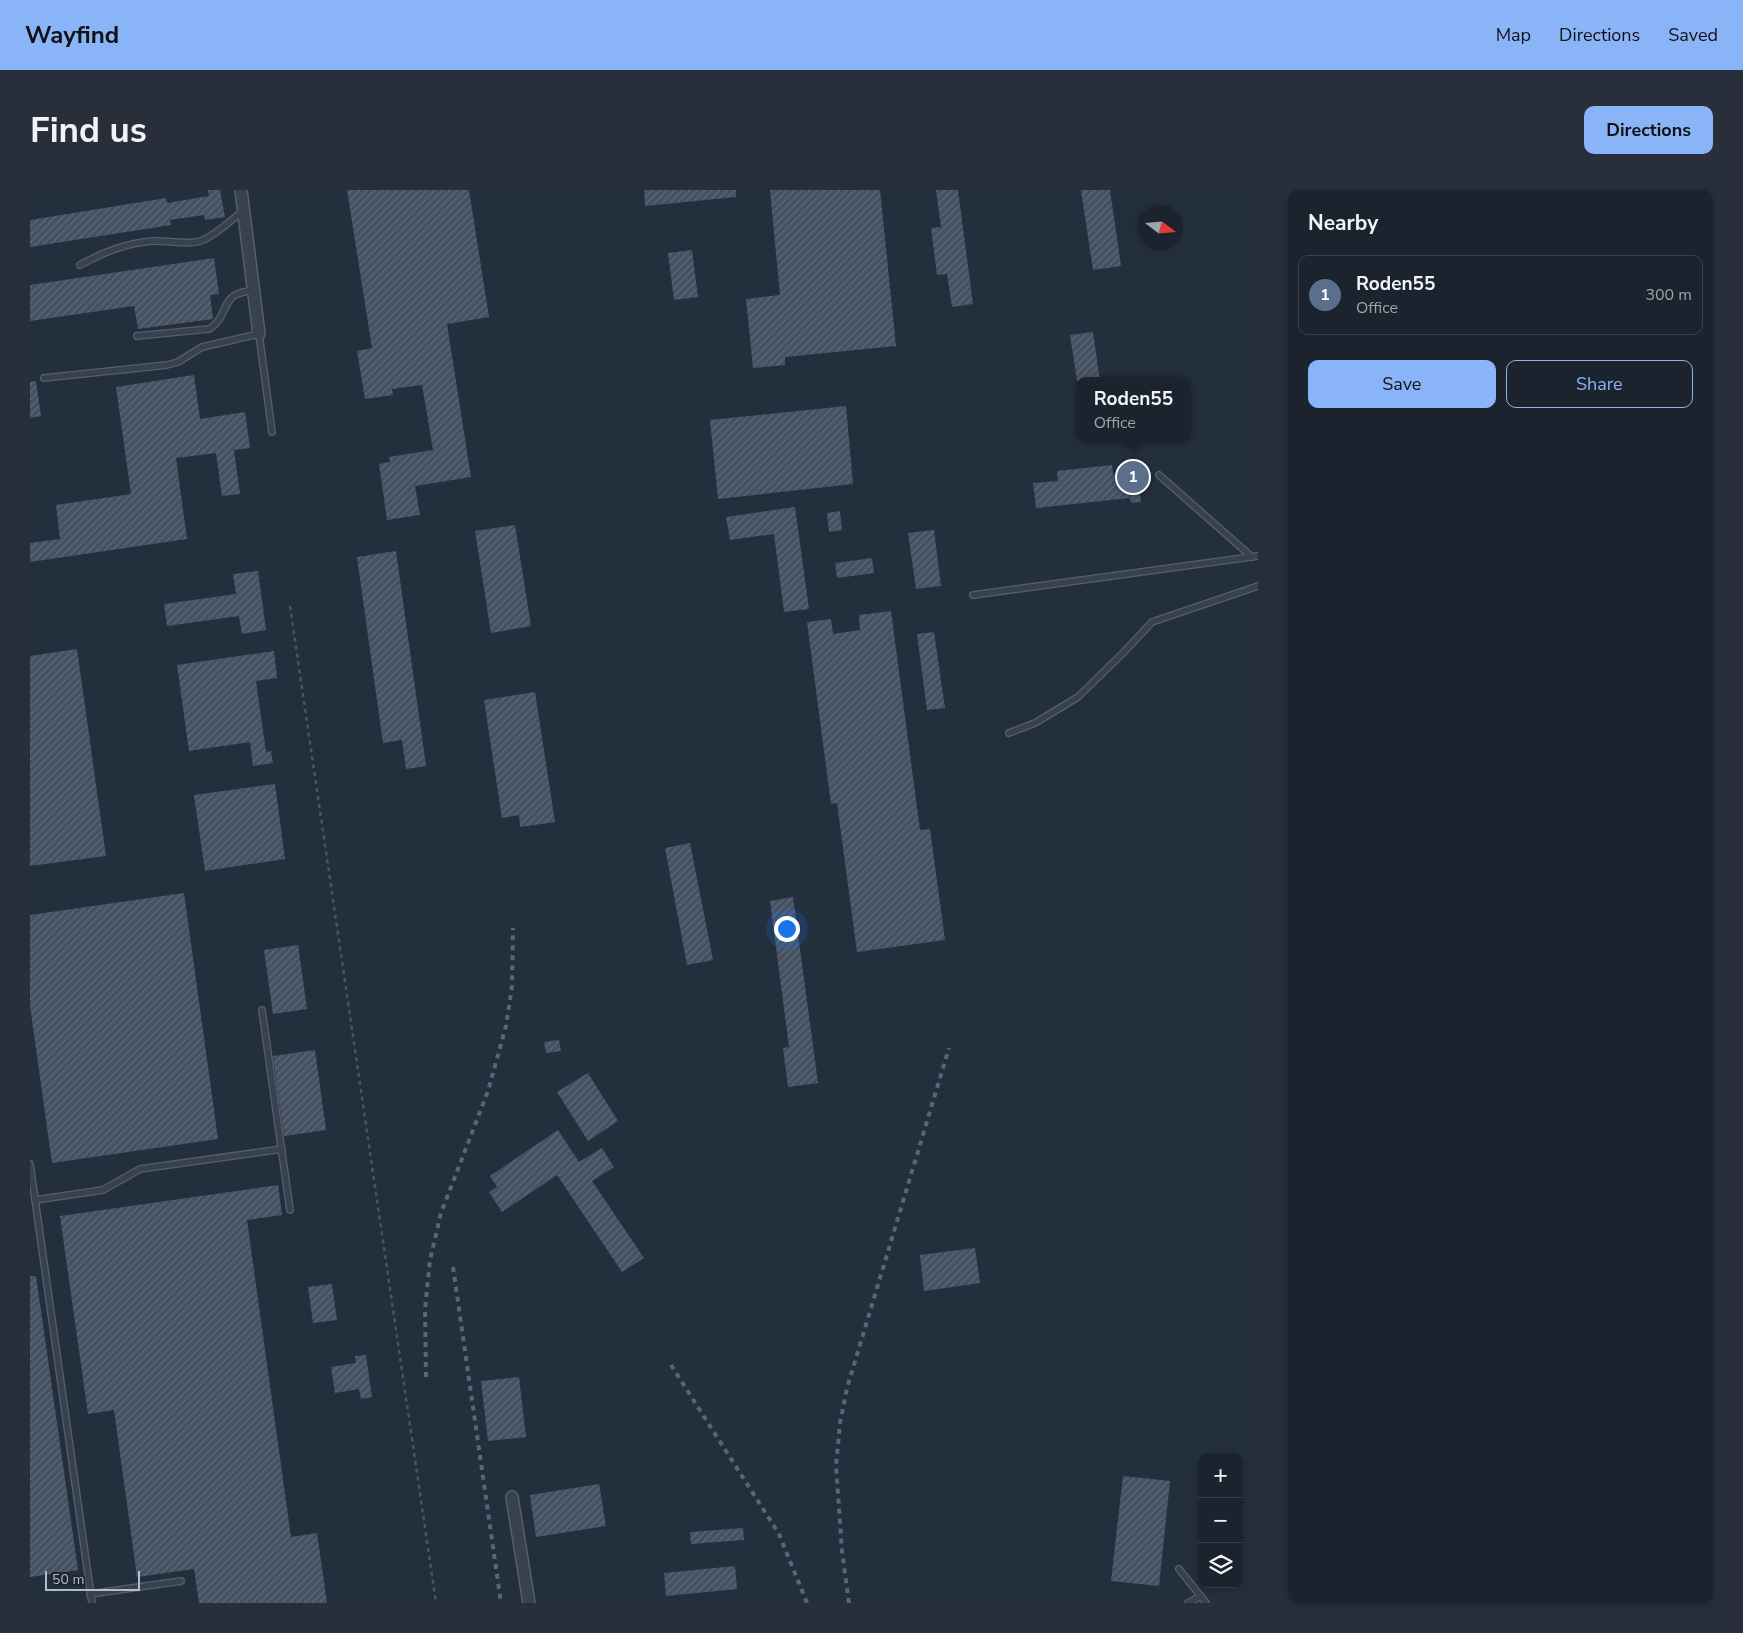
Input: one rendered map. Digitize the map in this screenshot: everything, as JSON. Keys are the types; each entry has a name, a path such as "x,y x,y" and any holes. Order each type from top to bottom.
{"street":[{"path":"241,190 259,334"},
{"path":"512,1497 529,1603"}],"lane":[{"path":"80,265 124,245 153,241 189,243 203,241 244,210"},
{"path":"137,336 209,329 221,318 231,298 242,292 254,290"},
{"path":"44,378 166,366 178,362 202,347 259,334 272,432"},
{"path":"1159,475 1255,556"},
{"path":"973,595 1255,556"},
{"path":"1009,733 1036,723 1078,697 1152,622 1258,586"},
{"path":"262,1010 290,1210"},
{"path":"33,1197 103,1190 140,1169 282,1149"},
{"path":"30,1164 33,1197 92,1603"},
{"path":"1178,1570 1206,1603"},
{"path":"90,1594 181,1581"},
{"path":"1188,1603 1201,1596"}],"path":[{"path":"290,606 436,1603"}],"building":[{"path":"208,190 220,190 225,217 205,220 204,215 170,220 171,225 30,247 30,220 166,198 167,203 209,196"},
{"path":"347,190 469,190 489,317 447,324 471,477 415,486 420,515 387,520 379,464 390,462 389,457 433,450 422,385 392,389 393,395 365,399 357,351 372,348"},
{"path":"644,190 736,190 736,197 645,206"},
{"path":"770,190 880,190 896,346 785,357 785,365 753,368 746,299 780,295"},
{"path":"936,190 958,190 973,304 952,307 947,274 937,275 931,228 941,227"},
{"path":"1081,190 1110,190 1121,266 1093,270"},
{"path":"692,250 698,297 674,300 668,253"},
{"path":"214,258 219,294 210,295 213,319 138,329 134,306 30,321 30,285"},
{"path":"1093,332 1099,377 1076,377 1070,335"},
{"path":"194,375 200,419 245,412 250,448 234,450 240,494 222,496 216,453 176,458 187,539 30,562 30,543 60,539 56,505 131,494 116,387"},
{"path":"36,381 41,416 30,418 30,382"},
{"path":"846,406 853,484 718,499 710,420"},
{"path":"1112,465 1113,474 1137,472 1141,502 1131,503 1130,498 1036,508 1033,483 1058,481 1057,471"},
{"path":"795,507 809,609 784,612 774,534 730,540 726,517"},
{"path":"840,511 842,530 829,532 827,513"},
{"path":"515,525 531,626 491,633 475,531"},
{"path":"934,530 941,586 916,589 908,533"},
{"path":"396,551 426,766 406,769 402,740 383,743 357,557"},
{"path":"872,558 874,573 837,578 835,563"},
{"path":"258,571 266,630 242,634 239,616 167,626 164,604 236,594 233,574"},
{"path":"891,611 920,830 930,829 945,940 857,952 837,803 831,804 807,622 831,619 833,634 860,630 859,615"},
{"path":"934,632 945,708 927,710 917,634"},
{"path":"77,649 106,856 30,866 30,656"},
{"path":"274,651 277,678 256,681 266,752 271,751 273,763 253,766 250,742 189,751 177,665"},
{"path":"535,692 555,822 520,827 519,815 502,818 484,700"},
{"path":"275,784 285,859 205,871 194,795"},
{"path":"690,843 713,960 687,965 665,848"},
{"path":"184,893 218,1139 52,1163 30,1006 30,915"},
{"path":"793,897 818,1083 788,1087 783,1048 789,1047 770,901"},
{"path":"298,945 307,1009 273,1014 264,950"},
{"path":"559,1040 561,1051 546,1053 544,1042"},
{"path":"315,1050 326,1130 284,1136 273,1056"},
{"path":"588,1073 618,1121 588,1141 557,1092"},
{"path":"558,1130 579,1162 602,1148 614,1167 592,1181 644,1258 622,1272 557,1175 502,1212 489,1192 497,1187 490,1176"},
{"path":"278,1185 282,1215 247,1220 291,1537 317,1533 327,1603 199,1603 194,1569 137,1577 114,1410 88,1414 60,1216"},
{"path":"975,1248 980,1283 924,1291 920,1255"},
{"path":"30,1276 36,1276 78,1570 30,1577"},
{"path":"332,1284 337,1320 313,1323 308,1287"},
{"path":"366,1355 372,1397 361,1399 359,1389 335,1393 331,1367 356,1363 355,1356"},
{"path":"519,1377 526,1437 488,1441 481,1381"},
{"path":"1123,1476 1170,1481 1159,1586 1111,1581"},
{"path":"599,1484 606,1526 536,1537 530,1495"},
{"path":"743,1528 744,1540 691,1544 690,1532"},
{"path":"735,1566 737,1589 666,1596 664,1573"}],"railway":[{"path":"426,1377 425,1309 430,1260 441,1213 488,1091 506,1026 512,987 513,928"},
{"path":"849,1603 842,1551 836,1466 840,1423 847,1388 949,1048"},
{"path":"453,1267 501,1603"},
{"path":"671,1365 779,1534 807,1603"}],"place":[{"name":"Roden55","path":"1133,477"}]}
